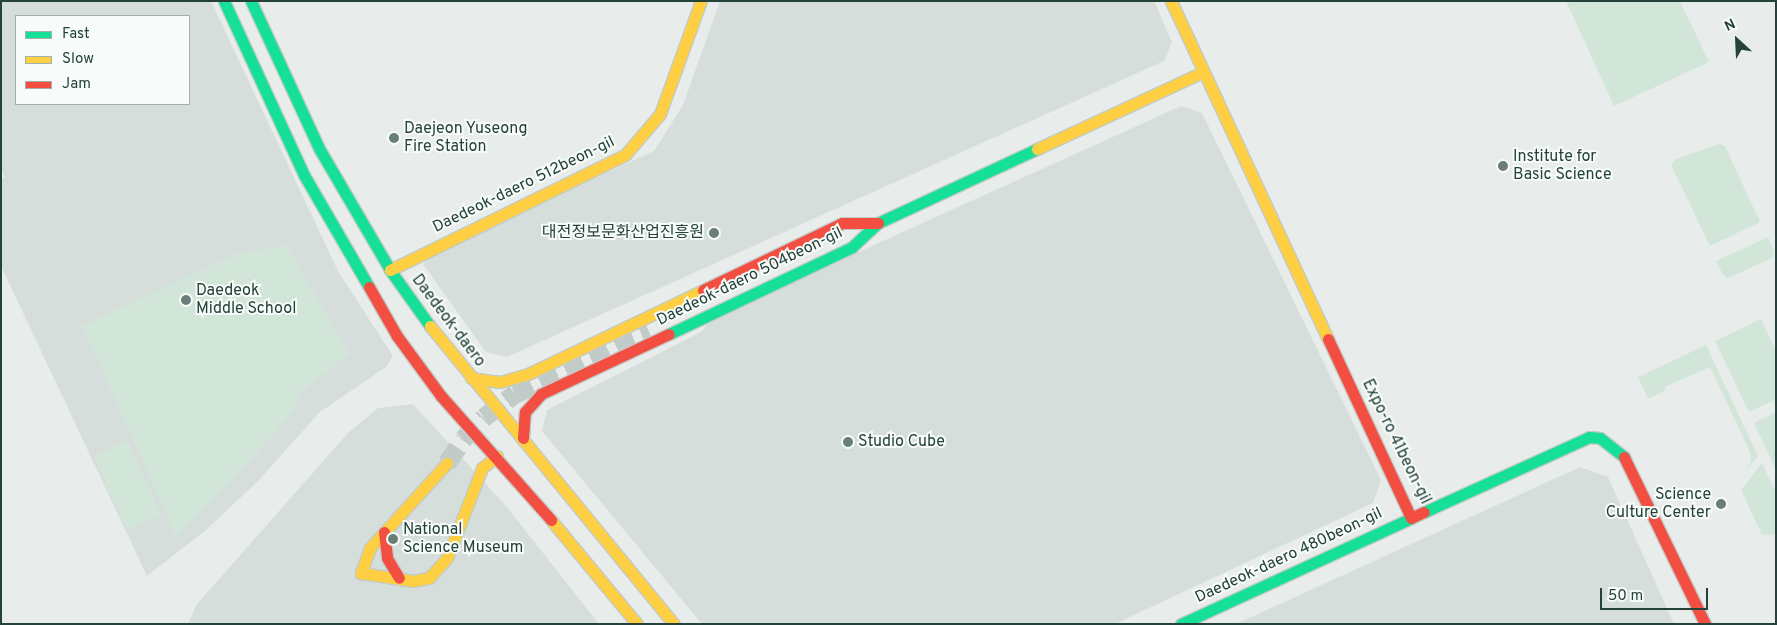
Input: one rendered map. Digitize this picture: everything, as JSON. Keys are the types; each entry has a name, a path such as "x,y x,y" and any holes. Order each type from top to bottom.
{"street":[{"path":"224,1 304,174 396,336 441,396 497,456 638,624"},
{"name":"Daedeok-daero","path":"251,1 320,150 390,270 471,378 523,438 674,624"},
{"name":"Daedeok-daero 512beon-gil","path":"390,270 625,155 660,114 701,1"},
{"name":"Expo-ro 41beon-gil","path":"1171,1 1411,518 1576,440 1589,437 1600,438 1626,458 1705,624"},
{"name":"Daedeok-daero 504beon-gil","path":"523,438 525,412 541,394 852,247 878,223 1203,72"},
{"path":"471,378 500,382 528,374 628,324 842,223 878,223"},
{"path":"649,332 878,223"},
{"path":"628,324 622,336 630,345 645,345"},
{"path":"447,463 370,548 361,573 413,581 429,578 440,569 447,558 482,468 497,456"},
{"name":"Daedeok-daero 480beon-gil","path":"1180,624 1411,518"},
{"path":"384,532 387,558 399,578"}],"shaded area":[{"name":"Daedeok Middle School","path":"1,1 211,1 338,271 393,356 386,367 320,412 258,481 206,530 147,576 1,266 1,179 5,177 1,170"},
{"path":"720,1 1154,1 1172,42 1164,61 507,357 486,352 423,264 433,252 654,151 683,105"},
{"path":"1181,106 1202,113 1381,480 1373,503 1115,624 702,624 542,431 547,410 701,332 713,318"},
{"name":"National Science Museum","path":"413,404 506,506 599,624 188,624 197,604 348,433 378,408"},
{"path":"1580,467 1608,477 1674,624 1236,624"}],"green space":[{"path":"1566,1 1680,1 1709,62 1614,106"},
{"path":"1719,144 1725,146 1760,222 1710,246 1671,165 1676,159"},
{"path":"1768,237 1774,251 1772,258 1728,278 1723,275 1716,261"},
{"path":"287,246 349,354 297,395 296,408 245,466 176,536 83,326 238,253"},
{"path":"1761,319 1776,351 1776,399 1749,412 1715,341"},
{"path":"1706,345 1758,456 1745,471 1751,461 1750,452 1710,367 1664,387 1666,390 1648,399 1638,377"},
{"path":"1776,412 1776,470 1754,423"},
{"path":"127,441 161,514 128,530 93,457"},
{"path":"1762,463 1776,493 1776,534 1762,535 1741,490"}],"tunnel":[{"path":"447,463 463,439 484,417 515,394 649,332"}],"traffic: fast":[{"path":"224,1 304,175 369,287"},
{"path":"251,1 320,150 390,270 430,326"},
{"path":"669,334 852,247 878,223 1037,149"},
{"path":"1424,512 1589,437 1600,438 1624,457"},
{"path":"1181,624 1411,518"}],"traffic: slow":[{"path":"390,270 625,155 660,114 701,1"},
{"path":"1171,1 1328,339"},
{"path":"1037,149 1203,72"},
{"path":"471,378 500,382 528,374 703,290"},
{"path":"430,326 674,624"},
{"path":"447,463 370,548 361,573 413,581 429,578 447,558 482,468 497,456"},
{"path":"551,520 637,624"}],"traffic: jam":[{"path":"703,290 842,223 878,223"},
{"path":"369,287 397,336 441,396 551,520"},
{"path":"523,438 525,412 541,394 669,334"},
{"path":"1328,339 1411,518 1424,512"},
{"path":"1624,457 1705,624"},
{"path":"384,532 387,558 399,578"}],"place":[{"name":"Daejeon Yuseong Fire Station","path":"394,138"},
{"name":"Institute for Basic Science","path":"1503,166"},
{"name":"대전정보문화산업진흥원","path":"714,233"},
{"name":"Daedeok Middle School","path":"186,300"},
{"name":"Studio Cube","path":"848,442"},
{"name":"Science Culture Center","path":"1721,504"},
{"name":"National Science Museum","path":"393,539"}]}
